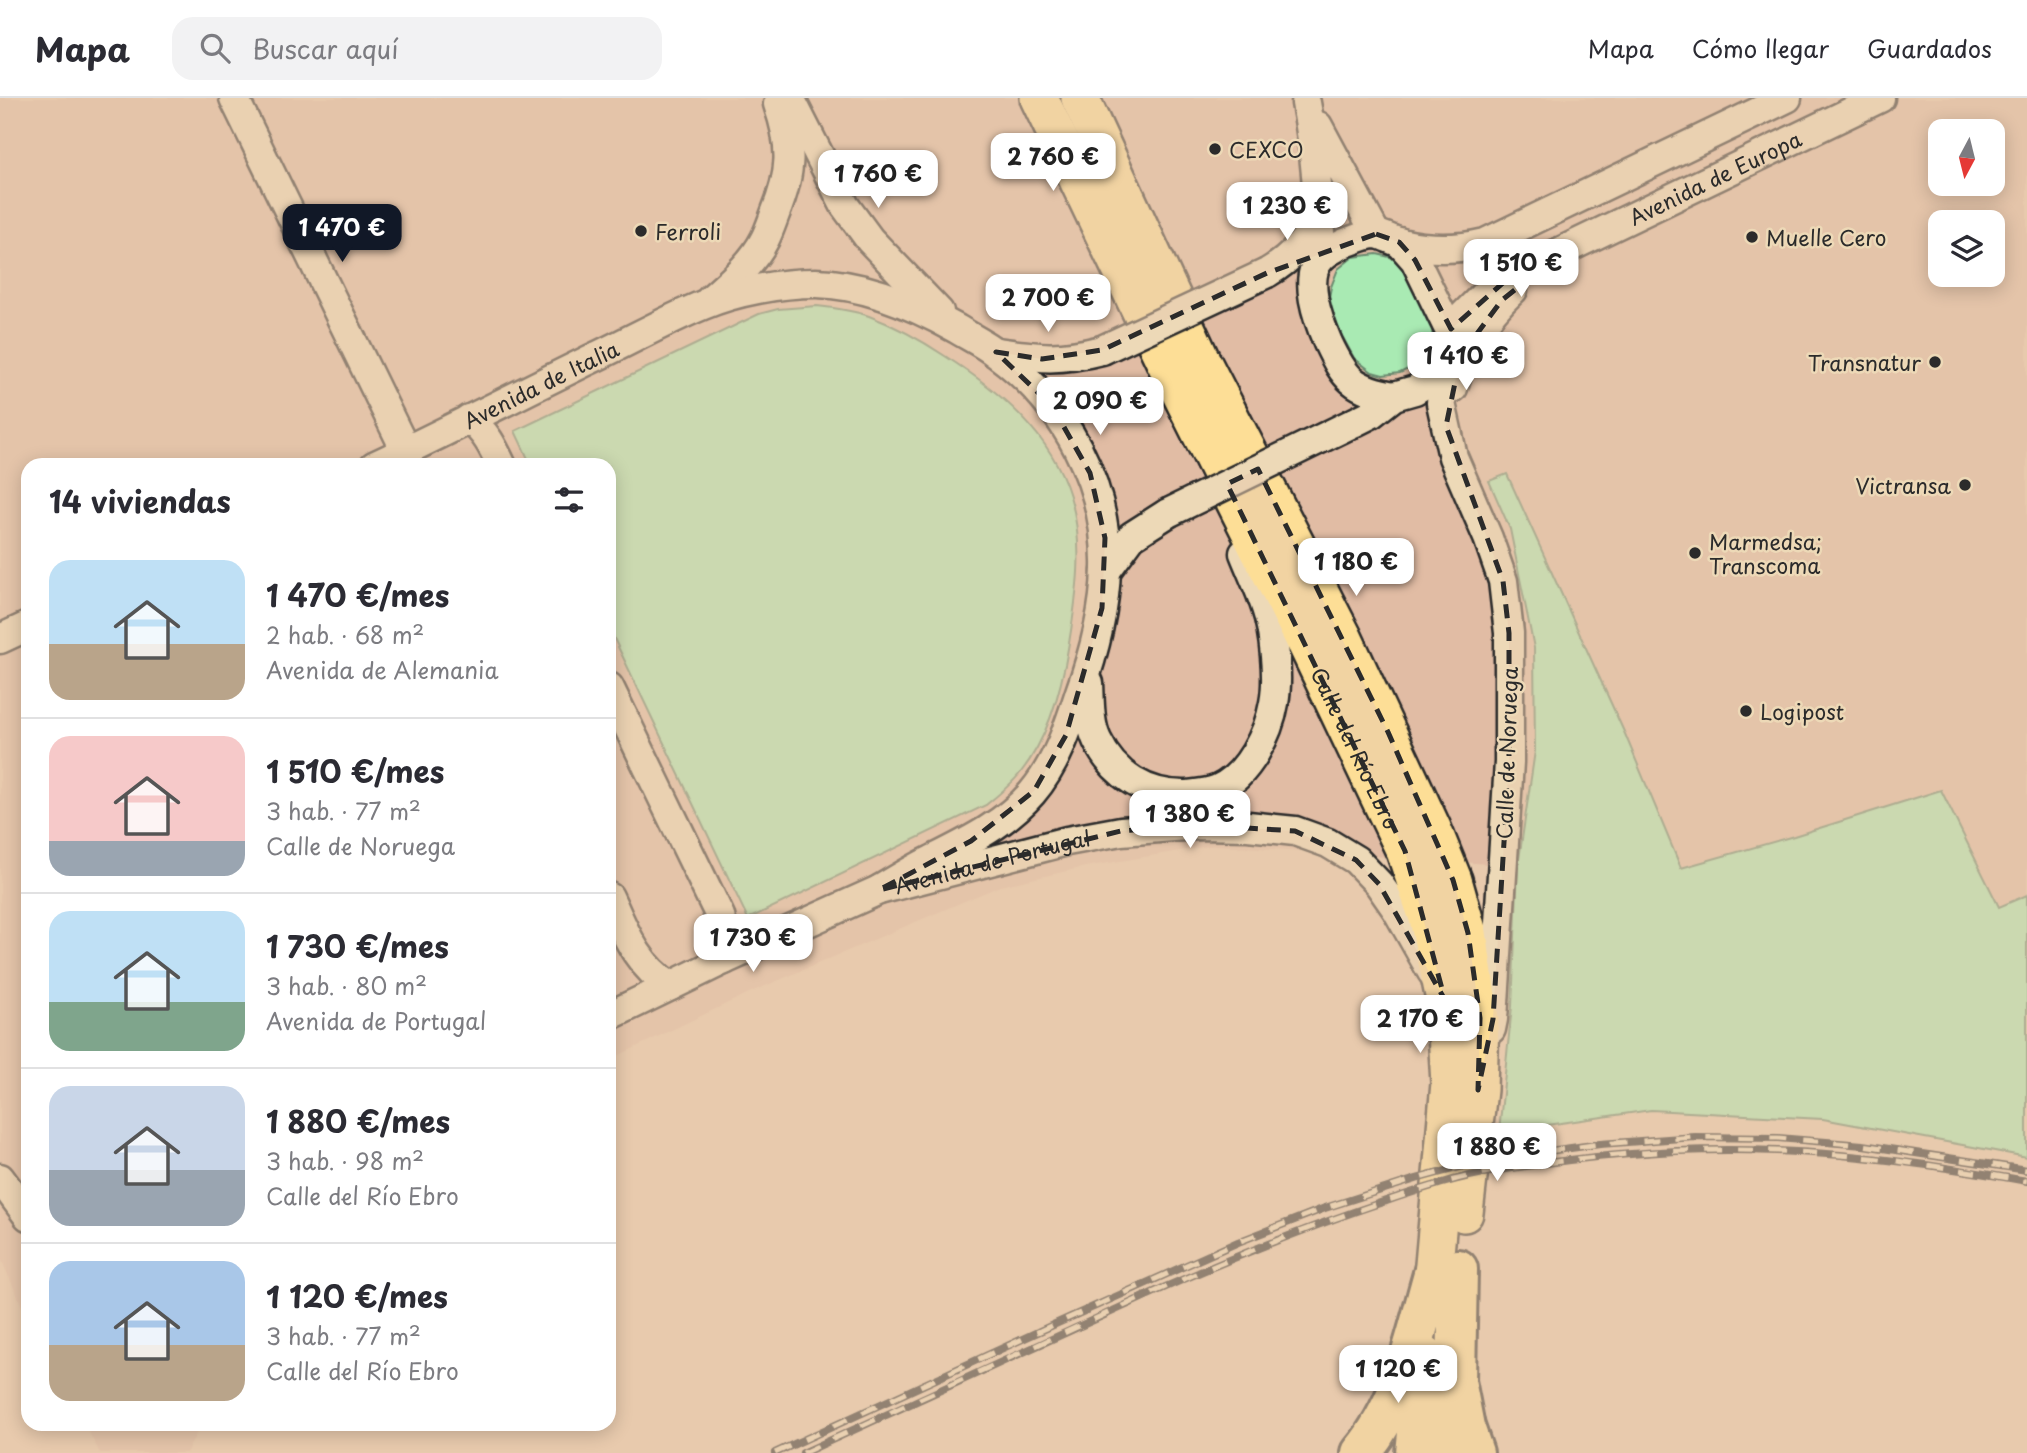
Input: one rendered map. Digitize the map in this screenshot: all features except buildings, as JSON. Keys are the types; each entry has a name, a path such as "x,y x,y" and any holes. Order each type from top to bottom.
{"highway":[{"path":"1360,1453 1386,1417 1446,1268"},
{"path":"1446,1268 1456,1381 1465,1427 1474,1453"},
{"path":"1415,1453 1426,1349"}],"main road":[{"name":"Calle del Río Ebro","path":"1040,98 1405,851 1428,918 1446,1000 1450,1083 1446,1268 1435,1453"},
{"name":"Calle del Río Ebro","path":"1082,98 1201,360 1343,637 1432,828 1453,880 1468,933 1480,1018 1478,1090 1446,1268 1426,1349 1427,1404 1435,1453"}],"street":[{"path":"234,98 406,458"},
{"path":"760,98 779,155 785,190"},
{"path":"706,303 742,269 764,241 785,190 789,145 776,98"},
{"path":"790,98 845,206 870,240 955,329"},
{"name":"Avenida de Europa","path":"1388,238 1437,249 1462,249 1485,243 1787,98"},
{"name":"Avenida de Europa","path":"1451,334 1459,320 1485,294 1512,275 1880,98"},
{"path":"1106,571 1132,536 1168,513 1371,414 1394,396 1415,390 1432,379 1444,361 1451,334 1415,260 1388,238 1305,101"},
{"path":"1305,101 1314,141 1319,209 1320,258 1313,274 1318,321 1341,370 1357,386 1394,396"},
{"path":"996,352 1042,359 1072,358 1102,350 1268,273 1286,262 1313,226 1319,209"},
{"path":"1268,273 1320,258 1335,247 1355,239 1388,238"},
{"name":"Calle de Noruega","path":"1446,426 1457,373 1473,339 1502,300 1529,275 1571,246"},
{"path":"706,303 768,287 820,283 886,297 924,310 996,352 1026,377 1043,396 1073,438 1090,473 1101,510 1106,571 1102,608 1088,669 1066,735 1047,772 1034,791 1018,807 971,841 878,890"},
{"name":"Avenida de Italia","path":"406,458 469,419 706,303"},
{"name":"Calle de Noruega","path":"1444,361 1441,403 1453,457 1488,538 1503,581 1509,633 1509,762 1493,1019 1478,1090"},
{"path":"1088,669 1091,718 1096,738 1106,756 1121,773 1146,789 1171,795 1196,794 1219,789 1250,761 1260,745 1270,719 1275,701 1276,681 1267,610 1171,372"},
{"path":"469,419 481,428 498,458"},
{"path":"0,639 21,629"},
{"path":"618,717 720,916 724,934 724,960"},
{"name":"Avenida de Portugal","path":"616,1013 878,890 1067,841 1121,831 1199,825 1295,831 1328,843 1356,860 1379,884 1423,954 1446,1000"},
{"path":"616,912 637,956 657,978 670,986"},
{"path":"0,1178 21,1206"}],"highlighted area":[{"path":"1376,234 1399,242 1415,260 1451,329 1512,275 1571,246 1502,300 1473,339 1457,373 1446,426 1503,581 1509,633 1509,762 1493,1019 1478,1090 1480,1018 1468,933 1453,880 1388,732 1258,469 1227,484 1405,851 1445,1000 1379,884 1356,860 1295,831 1199,825 1121,831 879,890 971,841 1034,791 1066,735 1102,608 1105,538 1090,473 1052,406 996,352 1042,359 1102,350 1267,273"}],"shaded area":[{"path":"0,98 2027,98 2027,895 1999,907 1794,836 1681,869 1518,866 1215,845 1085,867 1000,886 751,992 616,1057 616,458 21,458 21,1304 0,1257"},
{"path":"88,1431 198,1431 186,1453 100,1453"}],"green space":[{"path":"1377,254 1398,259 1405,268 1433,329 1426,352 1414,366 1400,373 1383,375 1372,372 1354,358 1335,323 1328,302 1338,269 1353,257"},
{"path":"817,306 863,314 889,324 965,369 1003,399 1036,433 1061,473 1075,514 1078,570 1066,660 1053,711 1031,758 1013,781 986,805 748,919 616,643 616,458 528,458 515,431 759,314 778,309"},
{"path":"1507,474 1625,734 1681,868 1941,790 1999,907 2027,895 2027,1157 1823,1119 1651,1110 1499,1132 1512,1006 1518,866 1535,751 1534,648 1510,529 1489,481"}],"railway":[{"path":"775,1453 1238,1242 1325,1208 1490,1159 1600,1144 1695,1137 1778,1138 1863,1145 2027,1170"},
{"path":"803,1453 1216,1265 1355,1212 1424,1188 1467,1177 1530,1165 1600,1157 1671,1151 1742,1150 1871,1158 2027,1181"}],"place":[{"name":"CEXCO","path":"1215,149"},
{"name":"Ferroli","path":"641,231"},
{"name":"Muelle Cero","path":"1752,237"},
{"name":"Transnatur","path":"1935,362"},
{"name":"Victransa","path":"1965,485"},
{"name":"Marmedsa; Transcoma","path":"1695,553"},
{"name":"Logipost","path":"1746,711"}]}
